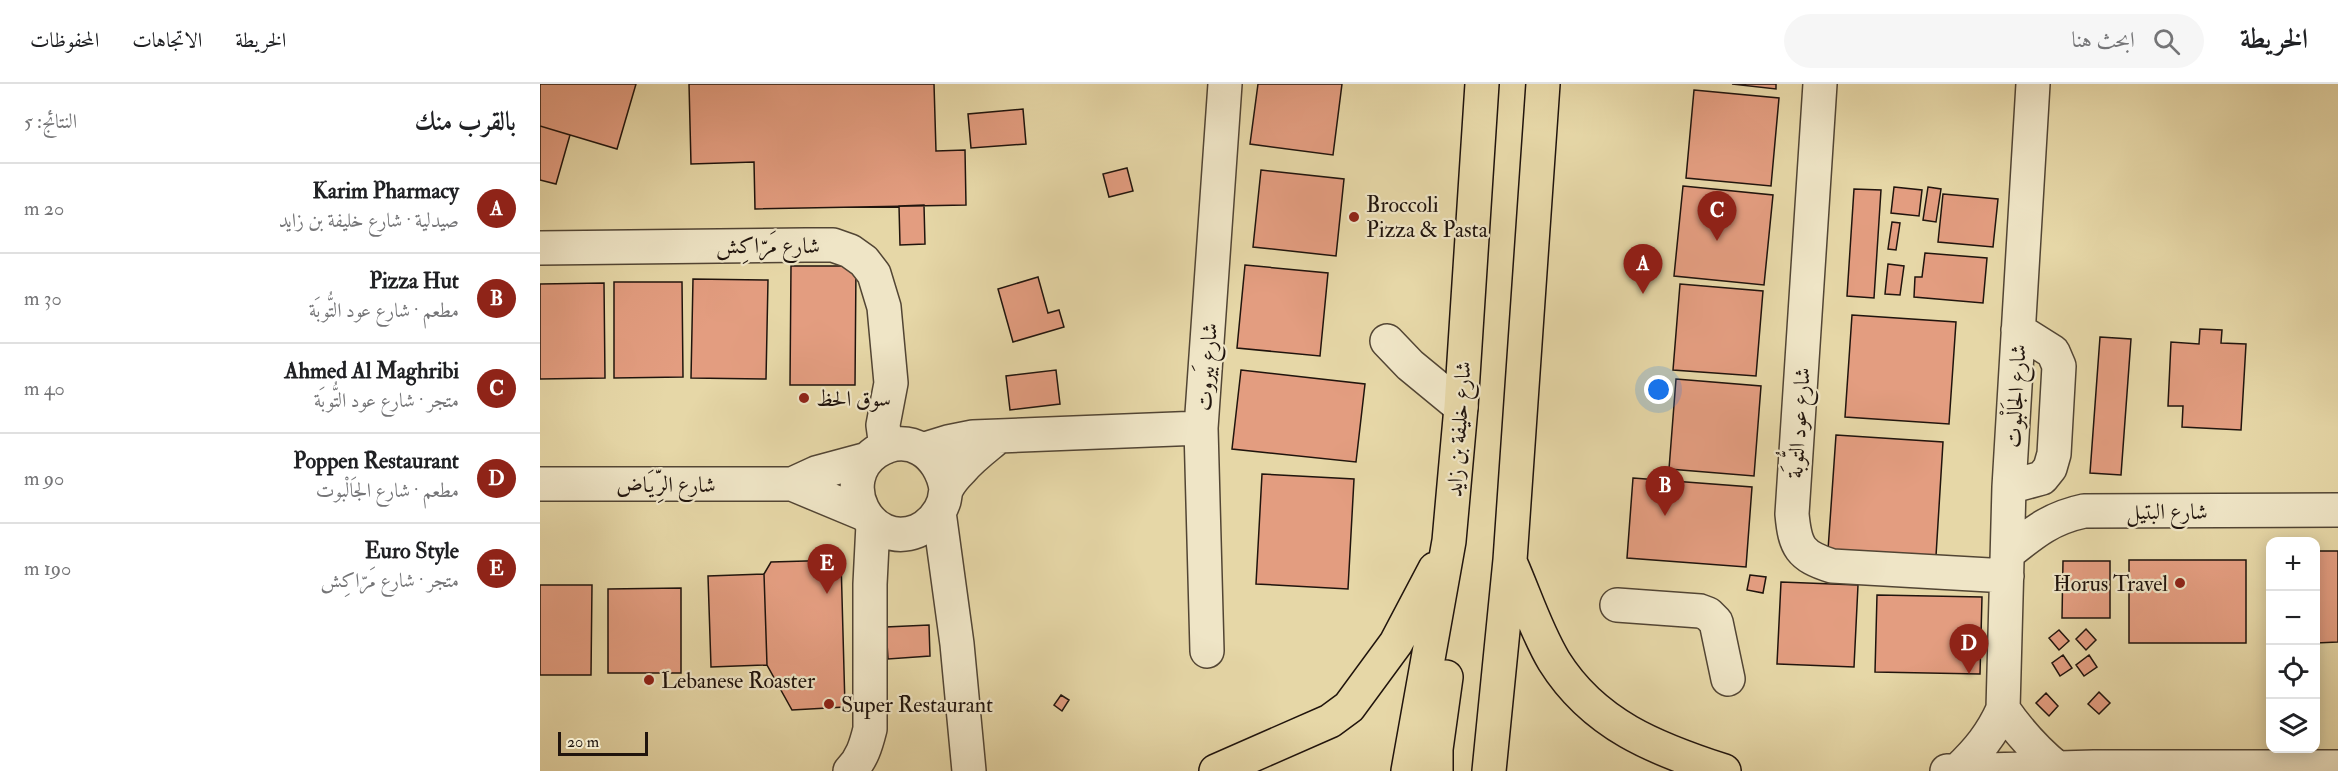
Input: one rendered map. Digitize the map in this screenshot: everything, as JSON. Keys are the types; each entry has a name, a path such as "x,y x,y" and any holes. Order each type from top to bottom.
{"main road":[{"name":"شارع خليفة بن زايد","path":"1408,771 1449,541 1461,407 1482,84"},
{"path":"1488,771 1510,560 1543,84"},
{"path":"1436,771 1437,739 1468,528 1467,487 1457,460"},
{"path":"1216,771 1330,721 1349,706 1396,643 1449,541"},
{"path":"1510,560 1555,661 1579,691 1604,715 1633,736 1668,753 1724,771"}],"street":[{"name":"شارع بَيروت","path":"1206,651 1202,428 1225,84"},
{"name":"شارع عود التُّوبَة","path":"1820,84 1792,514 1794,536 1800,549 1813,560 1832,566 2008,564"},
{"name":"شارع الجَالْبوت","path":"1948,770 1977,753 1992,732 2003,709 2009,487 2033,84"},
{"name":"شارع مَرّاكِش","path":"540,248 833,245 850,251 864,261 874,274 884,307 891,383 906,423 896,450"},
{"path":"2009,487 2042,478 2050,468 2054,453 2059,366 2054,352 2018,330"},
{"path":"1387,341 1410,365 1461,407"},
{"name":"شارع الرِّيَاض","path":"540,484 792,484 824,470 896,450 956,440 999,436 1202,428"},
{"path":"868,519 886,531 901,534 916,531 929,524 961,470 999,436"},
{"path":"850,771 858,763 870,729 868,519 857,492 857,480 896,450 932,457 940,466 969,771"},
{"name":"شارع الرِّيَاض","path":"792,484 868,519"},
{"name":"شارع البتيل","path":"2008,564 2047,523 2064,515 2084,511 2338,510"},
{"path":"1617,604 1700,611 1708,614 1716,622 1728,679"},
{"path":"2003,709 2037,752 2057,768"},
{"path":"1948,770 2338,767"}],"building":[{"path":"540,84 636,84 617,149 540,126"},
{"path":"689,84 934,84 936,151 965,150 966,205 755,209 754,162 691,164"},
{"path":"1258,84 1342,84 1333,155 1250,144"},
{"path":"1732,84 1776,84 1776,89"},
{"path":"1694,90 1779,98 1771,186 1686,178"},
{"path":"1023,109 1026,144 971,148 968,114"},
{"path":"540,126 570,135 556,184 540,180"},
{"path":"1127,168 1133,191 1109,197 1103,174"},
{"path":"1261,170 1344,179 1336,256 1253,247"},
{"path":"1683,186 1773,195 1764,285 1674,276"},
{"path":"1894,187 1922,190 1919,216 1891,213"},
{"path":"1928,187 1941,189 1936,222 1923,220"},
{"path":"1854,189 1881,190 1874,298 1847,296"},
{"path":"1943,194 1998,199 1993,247 1938,242"},
{"path":"924,205 925,244 900,245 899,206"},
{"path":"1892,222 1900,223 1896,250 1888,249"},
{"path":"1925,253 1987,258 1983,303 1914,297 1915,277 1922,277"},
{"path":"1888,264 1904,266 1900,295 1885,294"},
{"path":"1245,265 1328,273 1320,356 1237,348"},
{"path":"791,266 856,266 855,385 790,385"},
{"path":"1038,277 1048,313 1059,310 1064,327 1013,342 998,289"},
{"path":"693,279 768,280 766,379 691,378"},
{"path":"614,282 682,282 683,377 614,378"},
{"path":"604,283 605,378 540,379 540,284"},
{"path":"1680,284 1763,291 1756,376 1673,370"},
{"path":"1852,315 1956,322 1949,424 1845,417"},
{"path":"2200,329 2222,330 2221,343 2246,344 2241,430 2182,427 2183,406 2168,406 2171,342 2199,344"},
{"path":"2100,337 2131,339 2121,475 2090,473"},
{"path":"1056,370 1060,404 1010,410 1006,376"},
{"path":"1241,370 1365,384 1356,462 1232,449"},
{"path":"1676,379 1761,386 1754,476 1669,469"},
{"path":"1836,435 1943,442 1936,556 1828,550"},
{"path":"1262,474 1354,479 1348,589 1256,584"},
{"path":"1633,478 1752,487 1746,567 1627,558"},
{"path":"2320,551 2338,551 2338,642 2320,643"},
{"path":"841,560 845,707 792,710 767,665 764,574 771,562"},
{"path":"2129,560 2246,560 2246,643 2129,643"},
{"path":"2063,561 2110,561 2110,618 2062,618"},
{"path":"764,574 767,665 711,667 708,576"},
{"path":"1750,575 1766,577 1763,593 1747,590"},
{"path":"1781,582 1858,585 1854,667 1777,664"},
{"path":"540,585 592,585 591,675 540,675"},
{"path":"681,588 681,673 608,673 608,589"},
{"path":"1877,595 1982,597 1980,674 1875,672"},
{"path":"929,625 930,656 888,659 886,627"},
{"path":"2086,629 2096,640 2086,650 2076,639"},
{"path":"2059,630 2069,641 2059,650 2049,638"},
{"path":"2063,655 2072,668 2060,676 2052,663"},
{"path":"2089,655 2097,667 2084,676 2076,665"},
{"path":"2099,692 2110,703 2099,714 2088,704"},
{"path":"2046,693 2058,706 2049,716 2036,703"},
{"path":"1061,695 1069,700 1062,711 1054,705"}],"place":[{"name":"Broccoli Pizza & Pasta","path":"1354,217"},
{"name":"Ahmed Al Maghribi","path":"1717,241"},
{"name":"Karim Pharmacy","path":"1643,294"},
{"name":"سوق الحظ","path":"804,398"},
{"name":"Pizza Hut","path":"1665,516"},
{"name":"Horus Travel","path":"2180,583"},
{"name":"Euro Style","path":"827,594"},
{"name":"Poppen Restaurant","path":"1969,674"},
{"name":"Lebanese Roaster","path":"649,680"},
{"name":"Super Restaurant","path":"829,704"}]}
